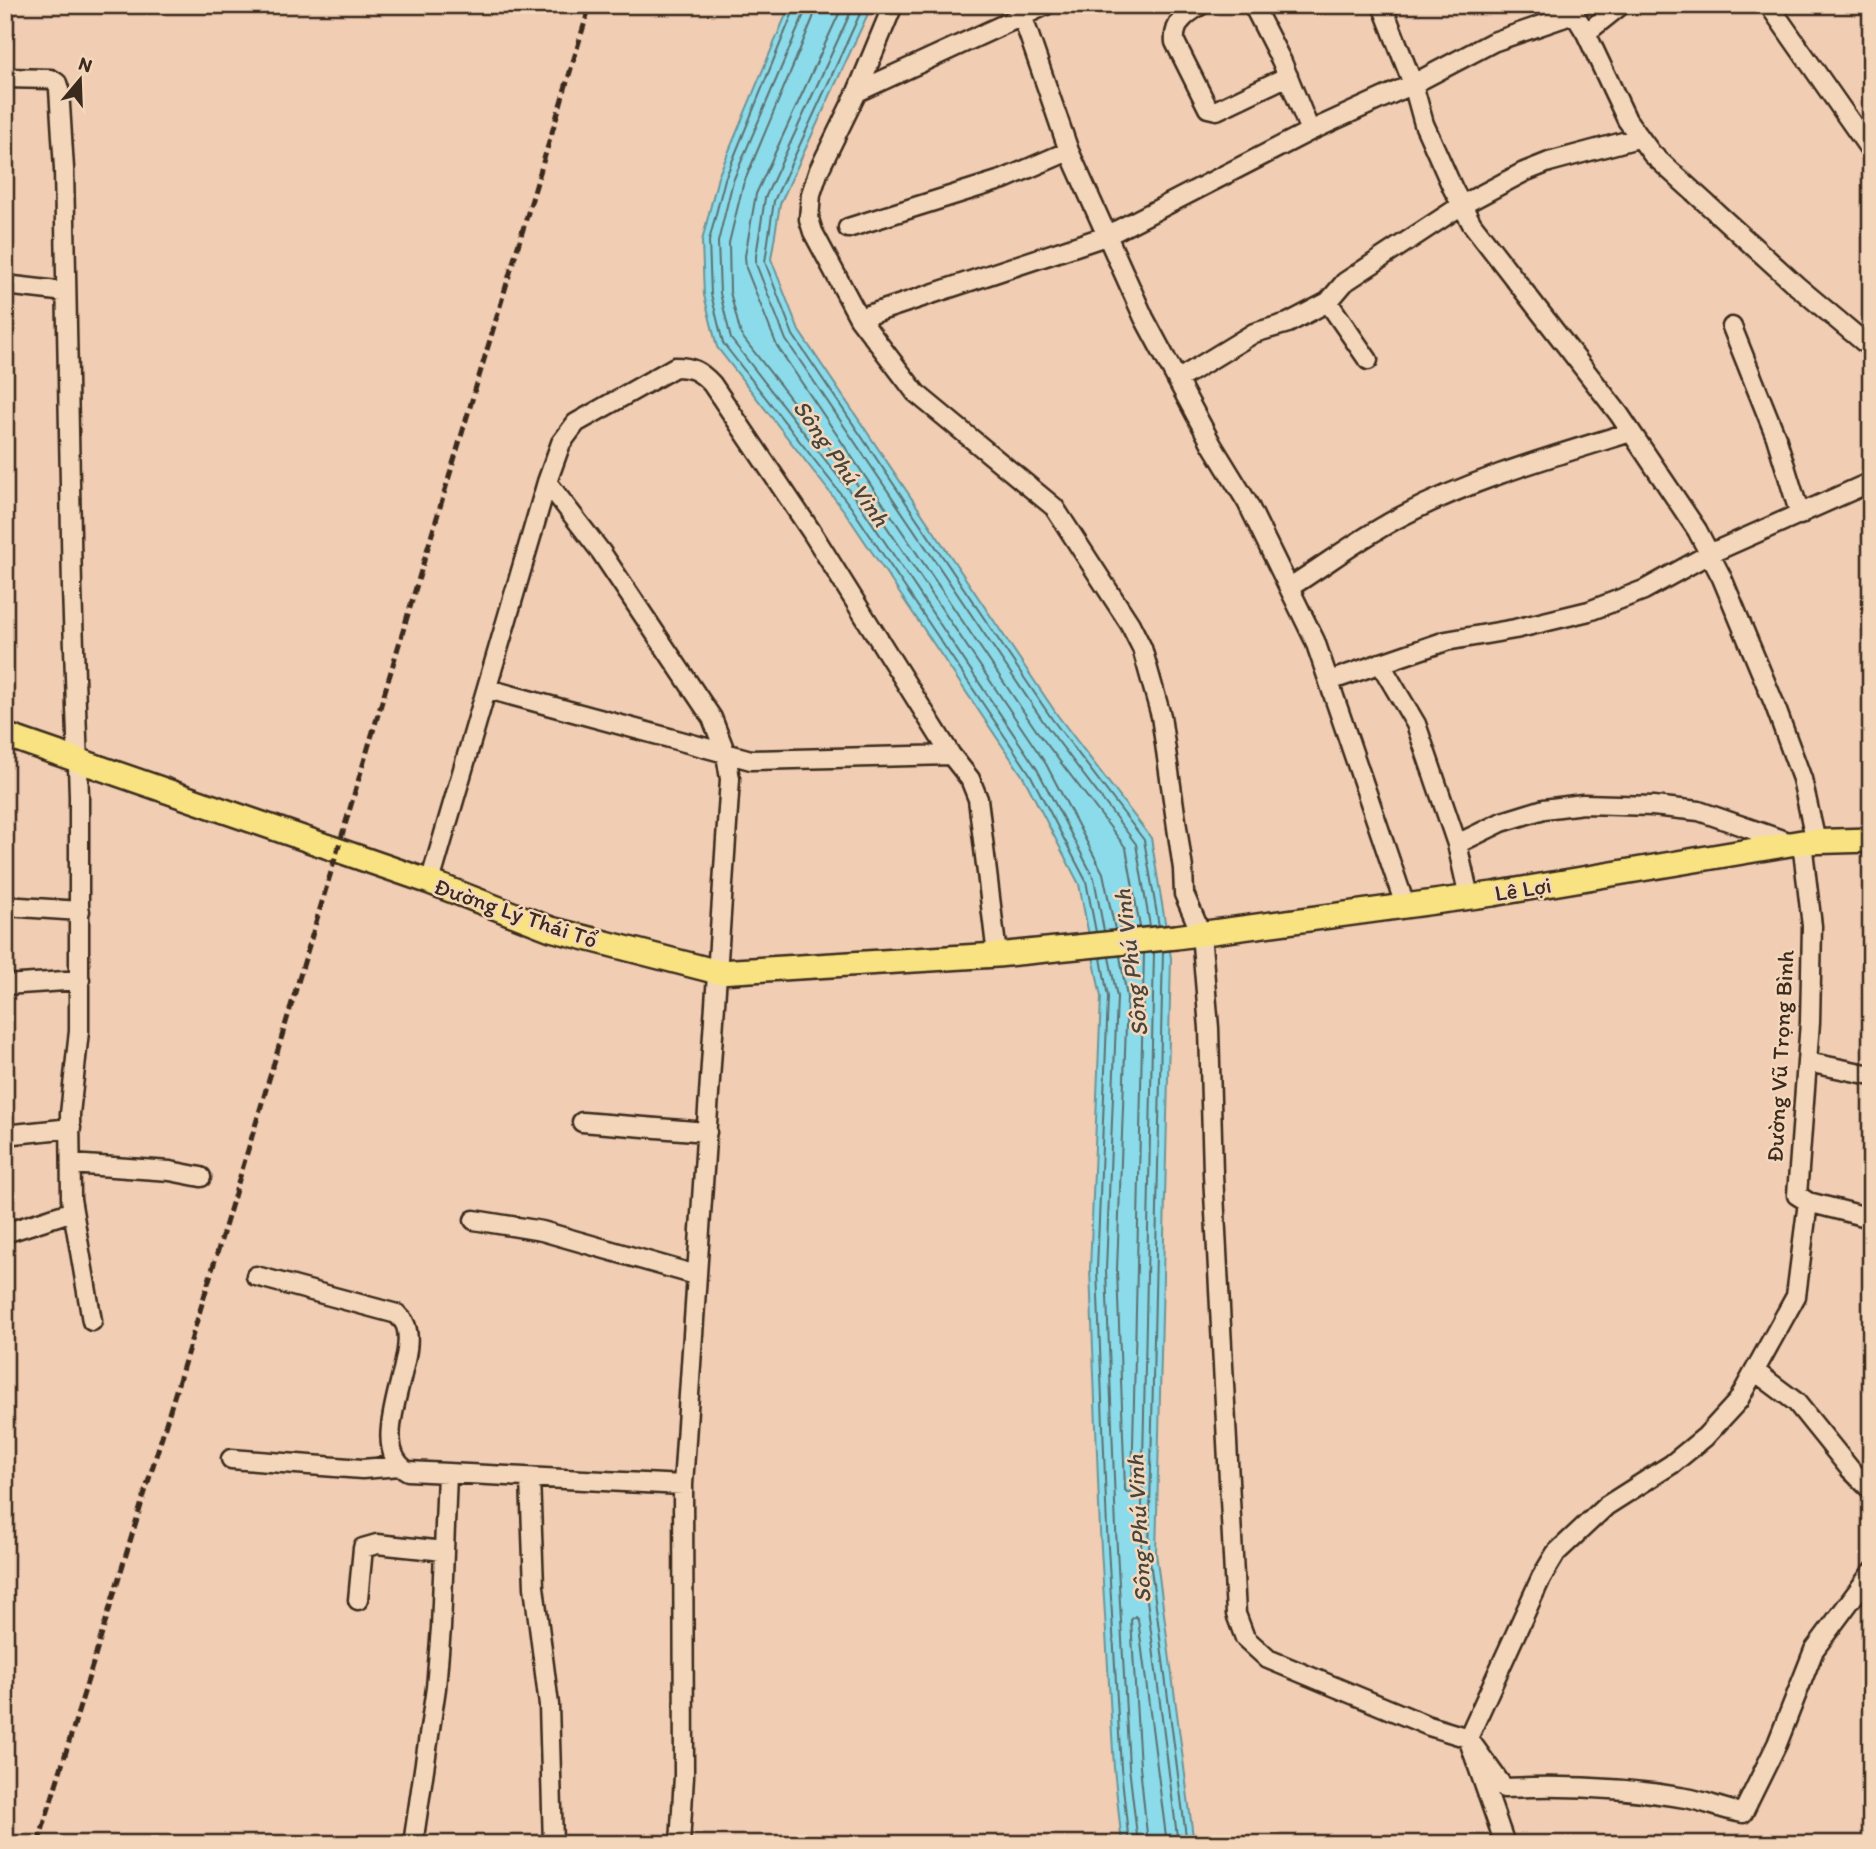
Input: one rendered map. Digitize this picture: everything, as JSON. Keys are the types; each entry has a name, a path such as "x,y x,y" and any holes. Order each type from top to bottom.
{"main road":[{"name":"Đường Lý Thái Tổ","path":"5,735 430,882 551,929 718,972 998,956 1176,937"},
{"name":"Lê Lợi","path":"1176,937 1469,897 1803,843 1871,840"}],"street":[{"path":"893,5 857,92 819,170 811,194 809,219 820,247 859,318 916,393 1054,508 1142,648 1161,716 1183,869 1184,894 1201,933 1209,1028 1213,1174 1236,1614 1245,1638 1268,1659 1429,1726 1468,1738 1504,1788 1542,1786 1632,1791 1689,1798 1743,1813 1777,1744 1814,1650 1871,1573"},
{"path":"857,92 1023,18 1046,5"},
{"path":"1201,5 1189,12 1176,25 1174,32 1175,42 1208,108 1217,110 1288,76"},
{"path":"1253,5 1288,76 1310,131"},
{"name":"Đường Vũ Trọng Bình","path":"1382,5 1413,84 1424,124 1462,205 1472,223 1631,432 1690,519 1722,578 1790,744 1802,779 1803,843 1812,926 1810,1022 1797,1195 1808,1202"},
{"path":"1586,33 1621,5"},
{"path":"1769,5 1871,151"},
{"path":"859,318 1106,236 1310,131 1413,84 1493,43 1572,9 1627,120 1652,154 1797,286 1871,348"},
{"path":"1023,18 1069,151 1144,318 1212,445 1247,502 1315,641 1405,905"},
{"path":"5,78 51,79 57,82 59,89 64,169 80,911 79,1031 71,1128 71,1164 73,1212 92,1321"},
{"path":"1177,380 1254,333 1288,323 1328,302 1345,282 1462,205 1536,167 1638,138"},
{"path":"848,228 1004,180 1069,151"},
{"path":"5,285 65,292"},
{"path":"1328,302 1368,360"},
{"path":"1731,327 1776,437 1800,515"},
{"path":"430,882 547,482 561,443 576,423 675,367 690,367 702,373 712,384 811,531 951,755 970,779 978,799 998,956"},
{"path":"1290,587 1402,516 1449,494 1527,465 1631,432"},
{"path":"547,482 601,552 712,718 726,754 730,795 684,1485 684,1776 680,1844"},
{"path":"1329,681 1446,641 1515,629 1589,611 1644,590 1709,554 1871,482"},
{"path":"1380,663 1416,724 1457,844 1469,897"},
{"path":"488,689 726,754 770,761 951,755"},
{"path":"1457,844 1502,822 1544,809 1583,804 1653,806 1699,811 1803,843"},
{"path":"5,906 80,911"},
{"path":"5,985 79,980"},
{"path":"1807,1062 1871,1074"},
{"path":"582,1122 707,1132"},
{"path":"5,1135 71,1128"},
{"path":"71,1164 170,1171 201,1177"},
{"path":"1504,1844 1468,1738 1541,1578 1556,1553 1606,1506 1672,1464 1705,1437 1738,1401 1797,1296 1808,1202 1871,1218"},
{"path":"5,1233 73,1212"},
{"path":"474,1220 542,1231 696,1275"},
{"path":"256,1276 397,1314 404,1322 407,1345 391,1424 391,1452 400,1466"},
{"path":"1756,1372 1796,1402 1850,1469 1871,1490"},
{"path":"231,1459 362,1469 400,1466 415,1473 684,1485"},
{"path":"413,1844 436,1688 447,1474"},
{"path":"530,1478 534,1587 549,1705 553,1844"},
{"path":"358,1600 363,1548 377,1544 444,1551"}],"water":[{"name":"Sông Phú Vinh","path":"790,5 872,5 780,204 771,259 799,331 1058,716 1151,838 1171,958 1156,1553 1194,1844 1122,1844 1114,1768 1100,1531 1090,1270 1101,997 1079,884 1024,778 845,512 717,347 704,295 702,241 718,177"}],"railway":[{"path":"38,1844 590,5"}]}
